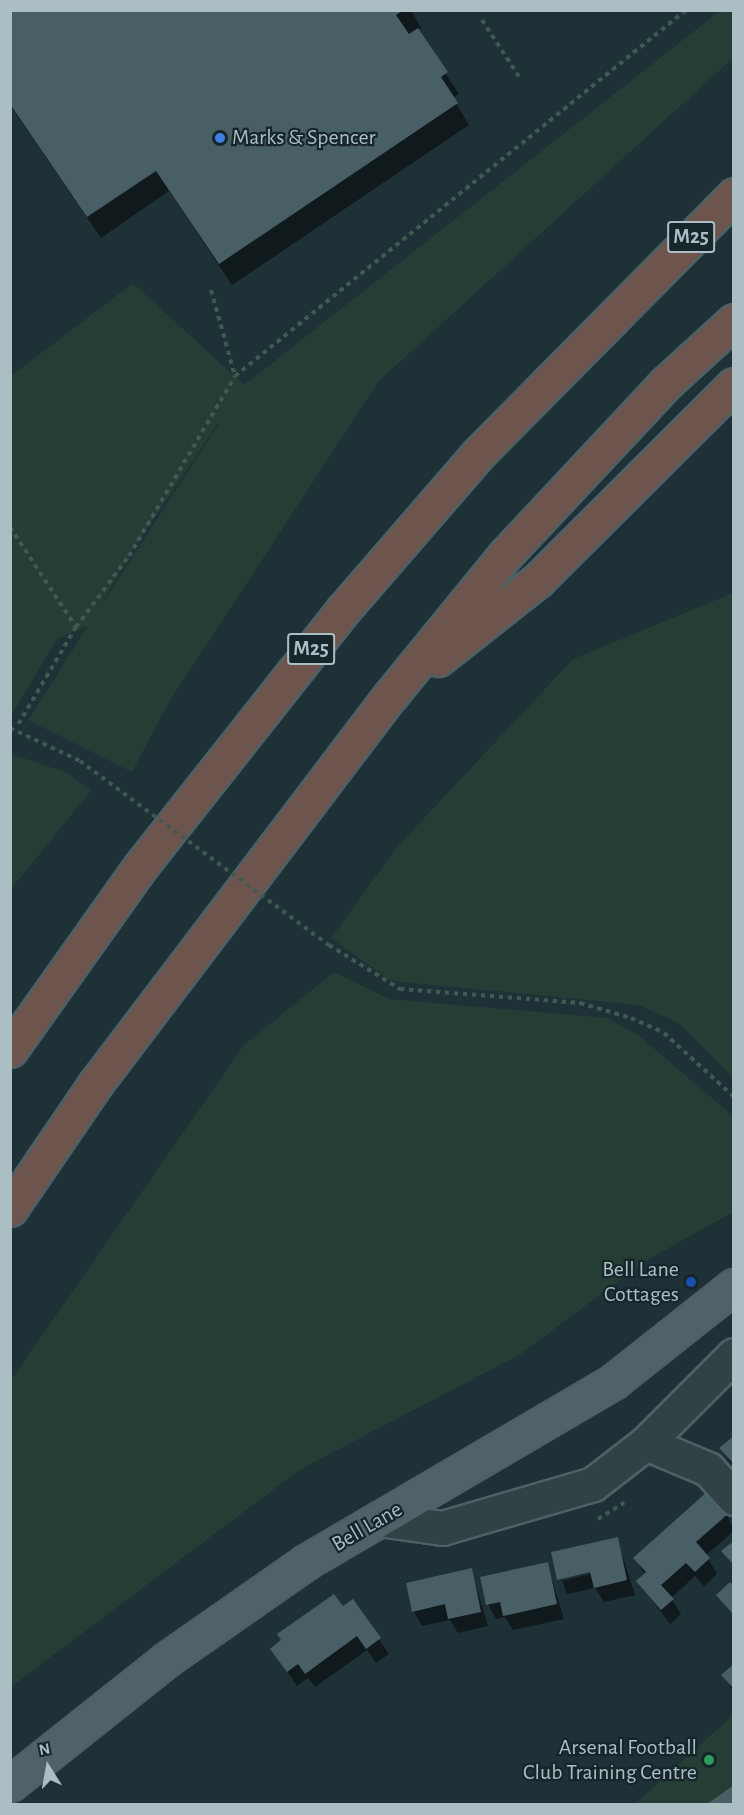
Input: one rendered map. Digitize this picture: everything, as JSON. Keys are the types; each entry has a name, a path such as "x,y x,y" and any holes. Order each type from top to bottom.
{"highway":[{"name":"M25","path":"10,1050 140,867 343,610 478,454 734,195"},
{"path":"10,1209 96,1083 390,696 506,554 666,383 734,321"},
{"path":"390,696 538,580 734,385"}],"main road":[{"name":"Bell Lane","path":"10,1784 167,1659 306,1562 614,1381 734,1286"}],"street":[{"path":"379,1519 442,1528 521,1509 593,1484 646,1443 734,1355"},
{"path":"646,1443 708,1469 734,1498"}],"path":[{"path":"686,10 236,376 129,556 76,627 13,728 80,761 329,945 400,989 580,1003 631,1017 664,1033 734,1097"},
{"path":"482,20 520,78"},
{"path":"210,290 236,376"},
{"path":"10,527 76,627"}],"green space":[{"path":"721,10 733,11 733,58 379,381 169,702 132,772 28,720 88,626 58,638 11,716 11,376 133,283 244,385","holes":["219,424 98,610 129,556"]},
{"path":"733,593 733,1077 679,1023 638,1005 391,981 331,938 398,846 573,659"},
{"path":"11,754 68,773 91,791 11,889"},
{"path":"334,972 389,999 607,1018 638,1035 733,1116 733,1212 647,1260 521,1354 301,1469 11,1687 11,1380 244,1045"},
{"name":"Arsenal Football Club Training Centre","path":"733,1715 733,1804 635,1804"}],"building":[{"name":"Marks & Spencer","path":"10,10 403,10 396,15 409,34 418,28 448,72 441,77 458,103 219,264 156,171 87,217 10,104"},
{"path":"734,1436 734,1464 719,1448"},
{"path":"708,1491 728,1514 696,1542 710,1558 695,1572 686,1563 661,1585 674,1599 661,1610 636,1581 646,1572 633,1558"},
{"path":"618,1537 627,1580 594,1588 590,1572 557,1580 551,1552"},
{"path":"731,1543 734,1546 734,1565 721,1551"},
{"path":"548,1562 557,1604 503,1616 500,1602 486,1605 480,1577"},
{"path":"472,1568 481,1612 448,1619 445,1604 412,1612 406,1583"},
{"path":"730,1582 734,1587 734,1615 716,1595"},
{"path":"334,1594 343,1606 353,1599 381,1638 366,1649 357,1636 305,1674 298,1664 287,1672 270,1649 281,1640 277,1634"},
{"path":"734,1664 734,1689 721,1675"},
{"path":"734,1785 734,1804 707,1804"}],"place":[{"name":"Marks & Spencer","path":"220,138"},
{"name":"Bell Lane Cottages","path":"691,1282"},
{"name":"Arsenal Football Club Training Centre","path":"709,1760"}]}
